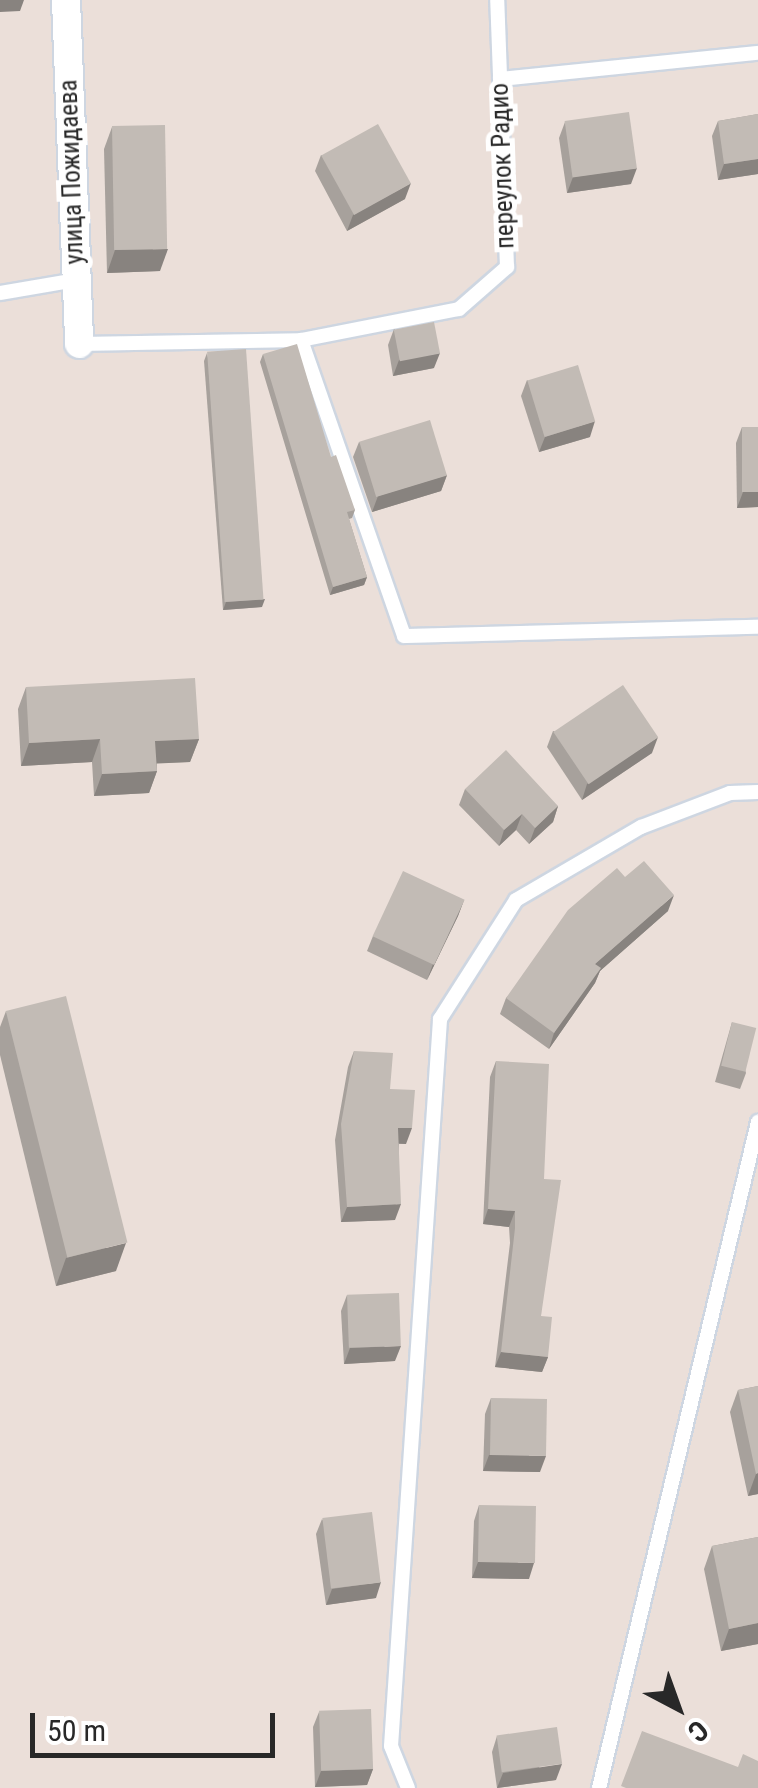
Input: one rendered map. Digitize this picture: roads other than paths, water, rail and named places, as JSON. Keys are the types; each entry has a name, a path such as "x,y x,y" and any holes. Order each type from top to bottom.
{"street":[{"name":"улица Пожидаева","path":"66,0 79,344"}],"lane":[{"name":"переулок Радио","path":"301,340 458,310 507,267 497,0"},
{"path":"500,79 758,53"},
{"path":"0,293 76,280"},
{"path":"79,344 301,340 404,636 758,626"},
{"path":"408,1788 391,1746 440,1019 516,900 640,827 730,793 758,792"},
{"path":"599,1788 758,1122"}]}
